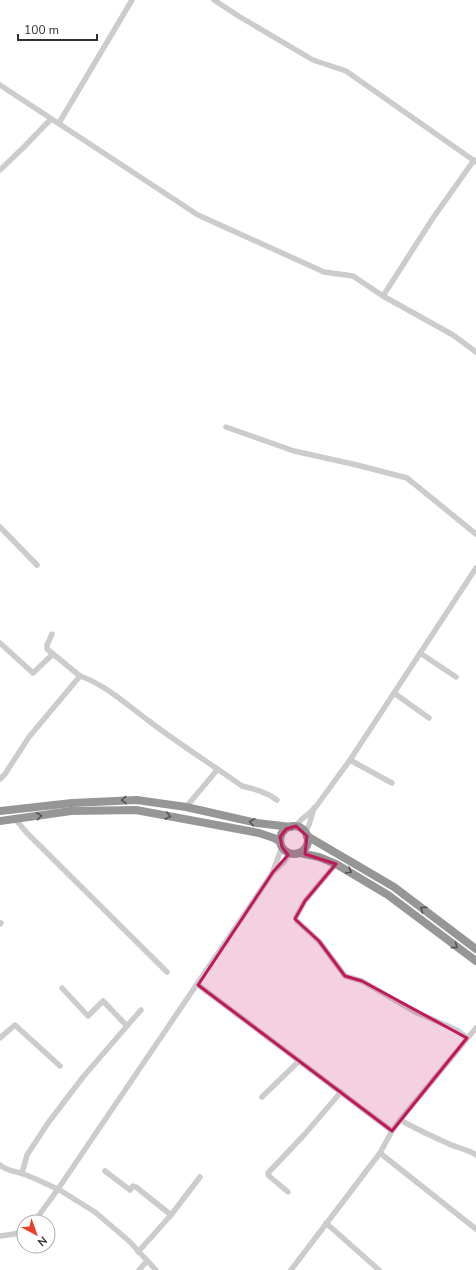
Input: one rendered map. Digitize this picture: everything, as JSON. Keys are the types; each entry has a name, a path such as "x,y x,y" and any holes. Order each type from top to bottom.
{"highway":[{"path":"0,811 72,803 137,800 186,807 257,823 294,827 394,887 476,949"},
{"path":"0,821 71,811 136,810 259,833 274,838 285,851 290,854 300,853 319,856 336,864 388,895 476,961"},
{"path":"281,845 280,837 282,832 286,829 294,827"},
{"path":"300,853 307,846 306,834"}],"street":[{"path":"59,123 132,0"},
{"path":"214,0 313,60 346,71 475,161 433,218 383,296"},
{"path":"0,85 198,215 324,272 354,276 383,296 453,335 476,352"},
{"path":"0,170 51,118"},
{"path":"226,427 294,451 357,464 407,478 476,534"},
{"path":"0,527 37,565"},
{"path":"294,827 315,808 350,760 476,568"},
{"path":"52,634 47,647 53,654 80,676 91,680 115,695 150,722 242,786 257,789 269,794 277,800"},
{"path":"0,643 33,673 35,673 53,654"},
{"path":"420,653 456,677"},
{"path":"0,779 5,774 29,737 80,676"},
{"path":"394,693 429,718"},
{"path":"350,760 392,783"},
{"path":"186,807 218,769"},
{"path":"306,834 315,808"},
{"path":"15,819 26,833 167,972"},
{"path":"273,872 281,845"},
{"path":"40,1214 198,985 273,872 290,854"},
{"path":"336,864 305,901 296,917 297,921 319,941 345,976 362,981 415,1012 457,1030 467,1038"},
{"path":"198,985 392,1130"},
{"path":"62,988 88,1016 103,1001 128,1026"},
{"path":"22,1173 27,1154 48,1123 83,1077 141,1010"},
{"path":"0,1038 15,1025 60,1066"},
{"path":"290,1270 380,1153 392,1130 476,1028"},
{"path":"262,1097 299,1061"},
{"path":"288,1192 268,1173 304,1135 341,1092"},
{"path":"400,1120 418,1130 449,1144 468,1150 476,1155"},
{"path":"380,1153 476,1229"},
{"path":"0,1165 4,1168 38,1179 58,1189 95,1212 156,1270"},
{"path":"105,1171 130,1190 133,1186 136,1187 171,1215"},
{"path":"138,1252 171,1215 200,1177"},
{"path":"326,1223 379,1270"},
{"path":"0,1236 16,1232"},
{"path":"139,1270 147,1261"}],"highlighted area":[{"path":"296,826 307,836 305,854 336,864 305,901 295,919 319,941 345,976 362,981 467,1038 392,1131 198,985 273,872 288,855 282,847 280,837 286,829"}]}
